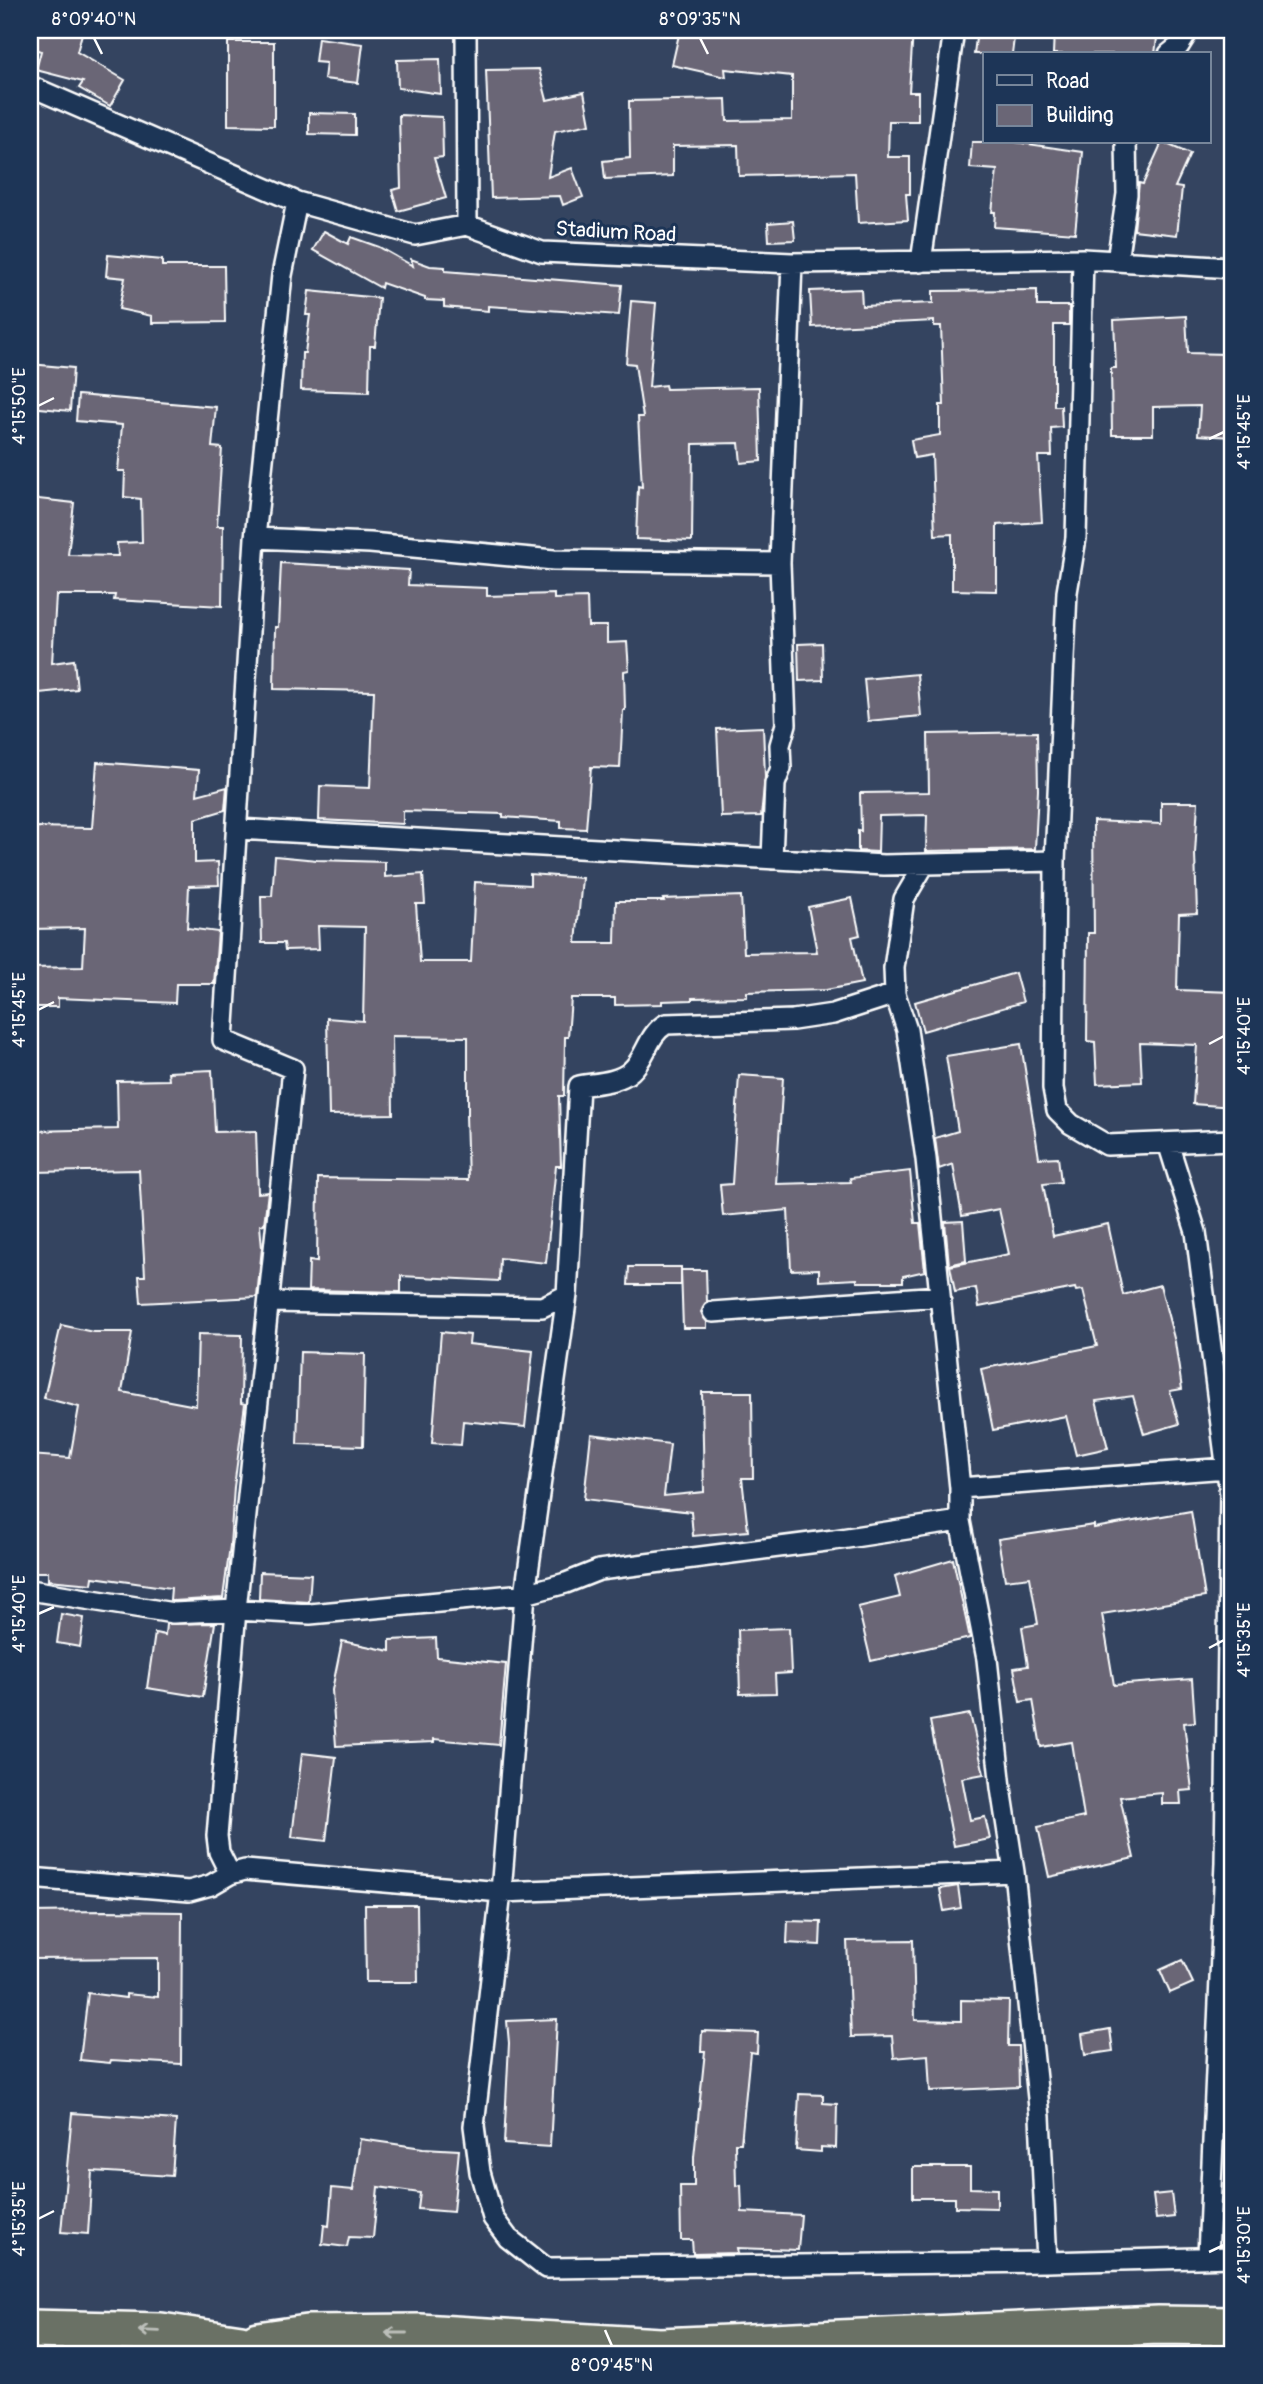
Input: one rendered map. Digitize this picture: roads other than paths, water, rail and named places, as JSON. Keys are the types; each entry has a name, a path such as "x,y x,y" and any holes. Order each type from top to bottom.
{"highway":[{"path":"239,2347 307,2334 420,2333 660,2347 1158,2325 1233,2326"},
{"path":"30,2329 161,2332 239,2347 291,2345 309,2354"},
{"path":"624,2354 660,2347"}],"street":[{"path":"30,86 297,202 415,235 467,225 466,30"},
{"path":"921,262 954,30"},
{"path":"1172,52 1179,46 1189,30"},
{"path":"1116,261 1127,194 1126,144"},
{"path":"230,1874 219,1852 217,1836 236,1609 293,1069 223,1041 255,538 282,275 297,202"},
{"name":"Stadium Road","path":"467,225 542,251 792,264 1083,259 1233,268"},
{"path":"1083,259 1076,538 1067,592 1055,861 1053,1088 1058,1110 1071,1124 1107,1145 1233,1140"},
{"path":"772,859 775,784 781,768 780,745 786,724 780,563 792,264"},
{"path":"255,538 370,543 554,560 780,563"},
{"path":"237,829 884,865 1055,861"},
{"path":"884,865 904,899"},
{"path":"924,865 904,899 894,968 895,994 907,1030 926,1159 960,1488 960,1521 987,1659 1000,1788 1014,1872 1040,2118 1047,2262"},
{"path":"895,994 833,1014 793,1020 666,1024 656,1030 632,1070 620,1078 579,1086 567,1295 525,1594 500,1892 474,2126 480,2172 493,2218 508,2238 546,2268 1233,2257"},
{"path":"1168,1143 1196,1233 1230,1494 1225,1863 1208,2256"},
{"path":"270,1302 542,1307 567,1295"},
{"path":"713,1312 940,1296"},
{"path":"542,1307 561,1340"},
{"path":"960,1488 1227,1468"},
{"path":"30,1590 173,1613 236,1609 310,1614 525,1594 566,1583 599,1570 960,1521"},
{"path":"30,1878 189,1891 211,1885 230,1874 245,1870 500,1892 1014,1872"}]}
